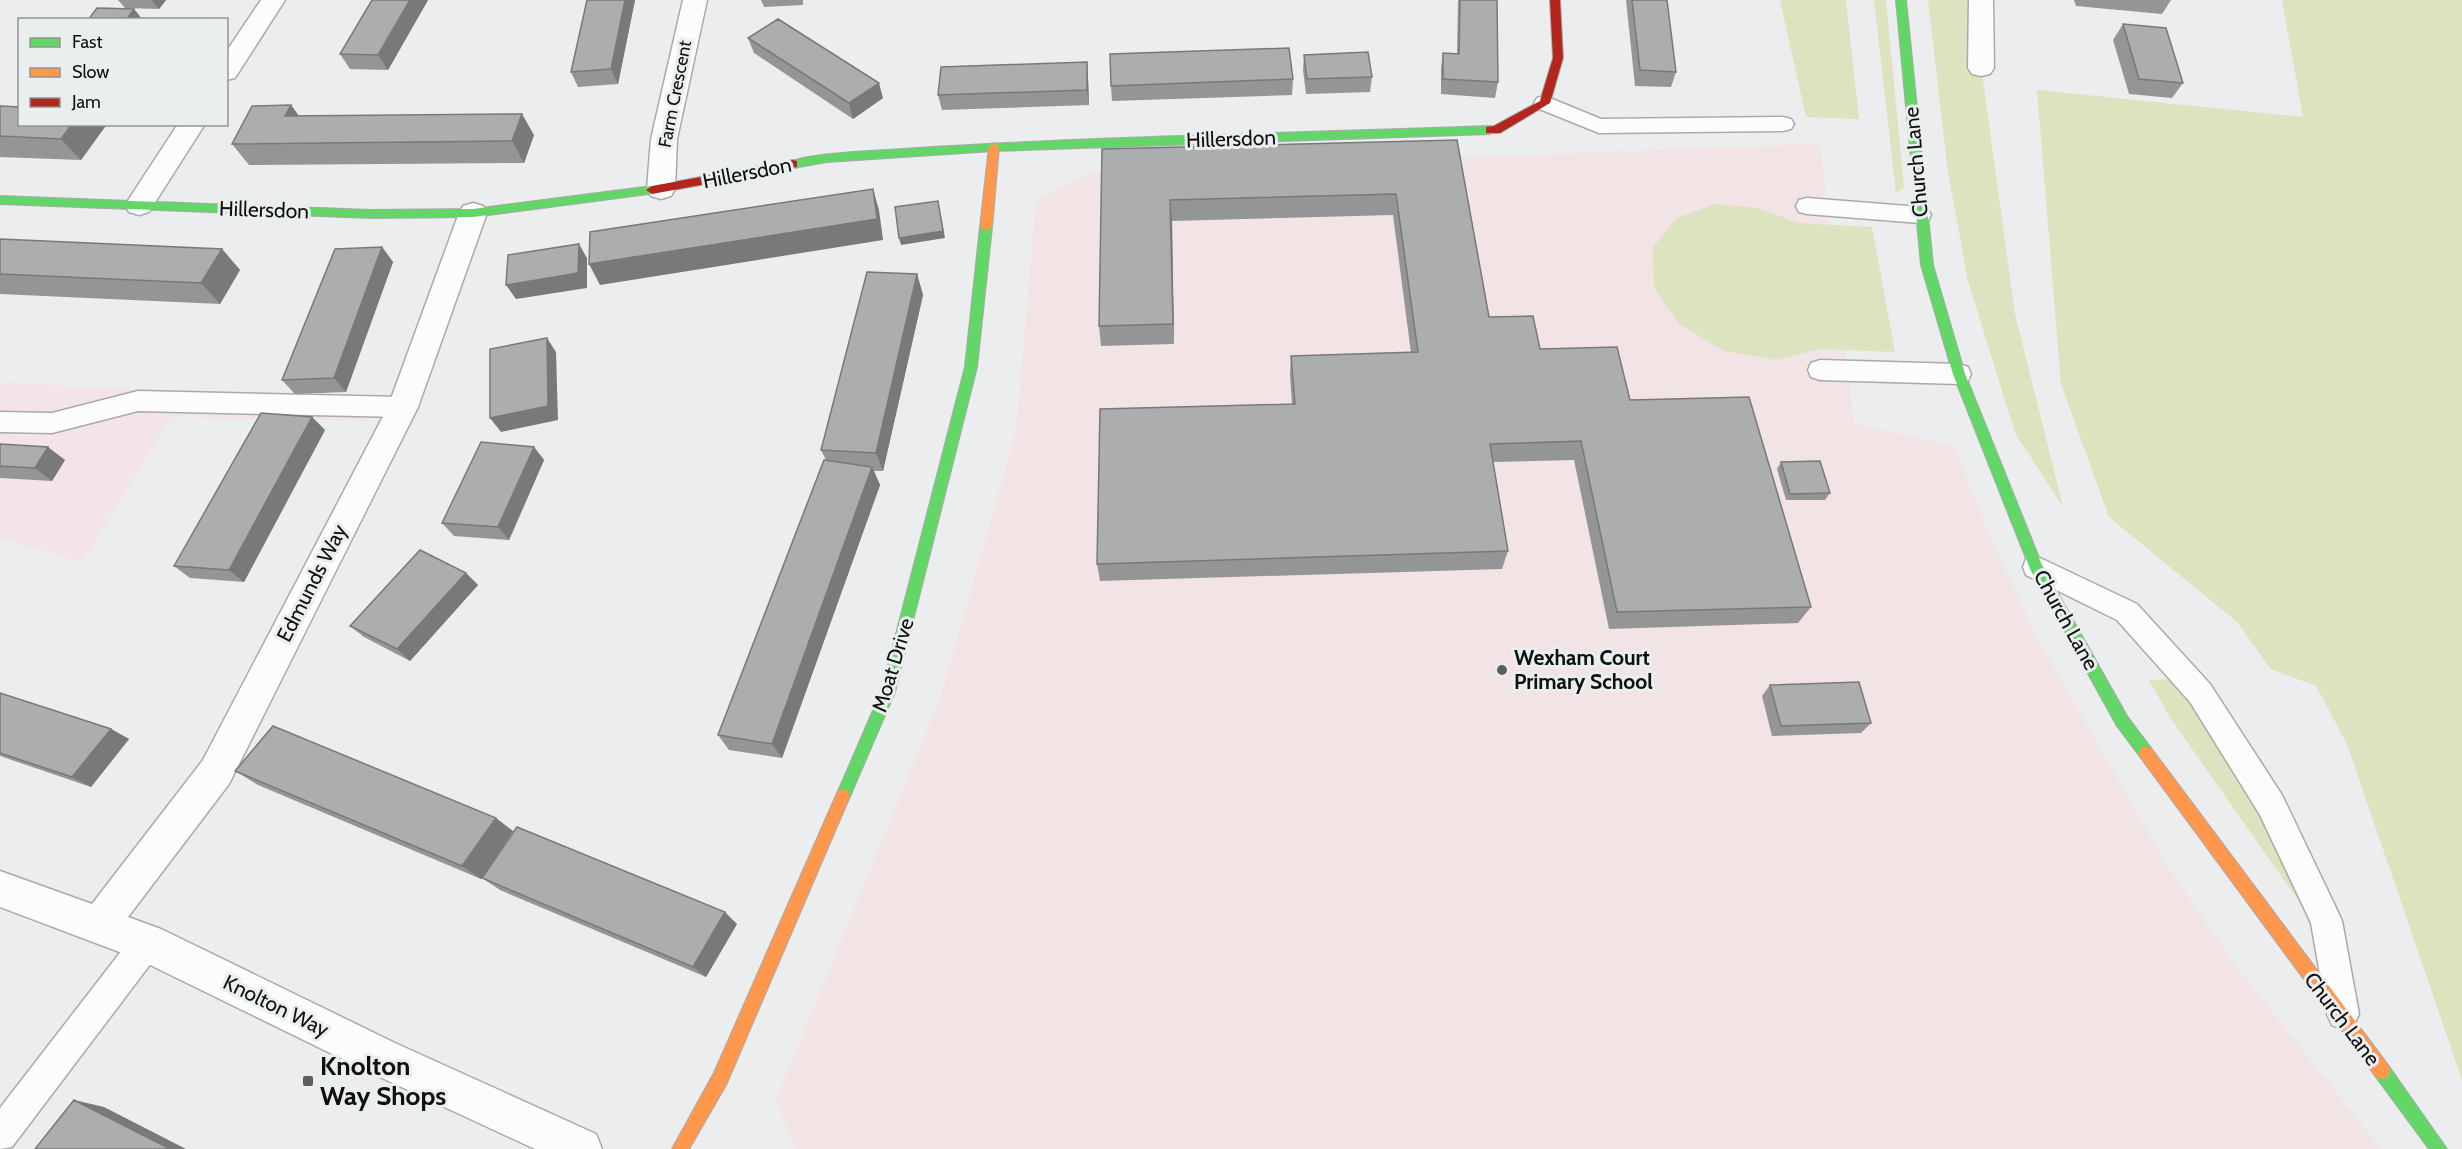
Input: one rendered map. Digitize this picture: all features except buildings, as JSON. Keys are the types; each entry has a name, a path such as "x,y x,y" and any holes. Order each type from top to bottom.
{"street":[{"path":"228,69 273,0"},
{"name":"Farm Crescent","path":"661,189 664,139 695,0"},
{"path":"1545,103 1558,58 1555,0"},
{"name":"Church Lane","path":"1901,0 1920,214 1927,265 1959,374 2036,567 2122,721 2439,1149"},
{"path":"1981,0 1981,68"},
{"name":"Hillersdon","path":"0,200 371,214 473,213 661,189 827,158 994,147 1496,130 1545,103"},
{"path":"139,205 191,126"},
{"name":"Moat Drive","path":"680,1149 720,1079 888,692 971,367 994,147"},
{"name":"Edmunds Way","path":"99,925 216,772 403,407 473,213"},
{"name":"Knolton Way","path":"0,889 147,943 381,1057 581,1149"}],"lane":[{"path":"1545,103 1599,126 1783,124"},
{"path":"1807,206 1920,214"},
{"path":"1820,370 1959,374"},
{"path":"0,422 52,423 138,401 403,407"},
{"path":"2036,567 2127,612 2200,693 2271,805 2326,921 2345,1024"},
{"path":"0,1135 147,943"}],"shaded area":[{"name":"Wexham Court Primary School","path":"1820,144 1854,424 1954,446 1990,537 2039,641 2166,864 2232,961 2381,1149 797,1149 776,1101 940,699 1016,432 1036,202 1091,172"},
{"path":"0,383 187,391 182,402 380,407 372,421 171,417 82,563 0,537"}],"green space":[{"path":"1780,0 1846,0 1859,119 1806,117"},
{"path":"1874,0 1886,0 1904,188 1896,193"},
{"path":"1928,0 1972,0 2015,314 2063,507 2015,433 1968,281 1948,172"},
{"path":"2282,0 2462,0 2462,1080 2347,744 2316,686 2271,669 2237,622 2109,517 2061,384 2037,90 2303,117"},
{"path":"1715,204 1758,208 1798,223 1872,227 1895,352 1818,349 1776,360 1724,351 1679,324 1654,288 1653,247 1677,218"},
{"path":"2178,679 2224,740 2317,918 2293,893 2171,719 2149,680"}],"traffic: fast":[{"path":"1901,0 1927,265 1959,374 2036,567 2122,721 2146,753"},
{"path":"793,164 827,158 994,147 1490,130"},
{"path":"0,200 371,214 473,213 652,190"},
{"path":"843,796 888,692 971,367 986,227"},
{"path":"2382,1071 2439,1149"}],"traffic: slow":[{"path":"986,227 994,147"},
{"path":"2146,753 2382,1071"},
{"path":"680,1149 720,1079 843,796"}],"traffic: jam":[{"path":"1490,130 1496,130 1545,103 1558,58 1555,0"},
{"path":"652,190 793,164"}],"place":[{"name":"Wexham Court Primary School","path":"1502,670"},
{"name":"Knolton Way Shops","path":"308,1081"}]}
